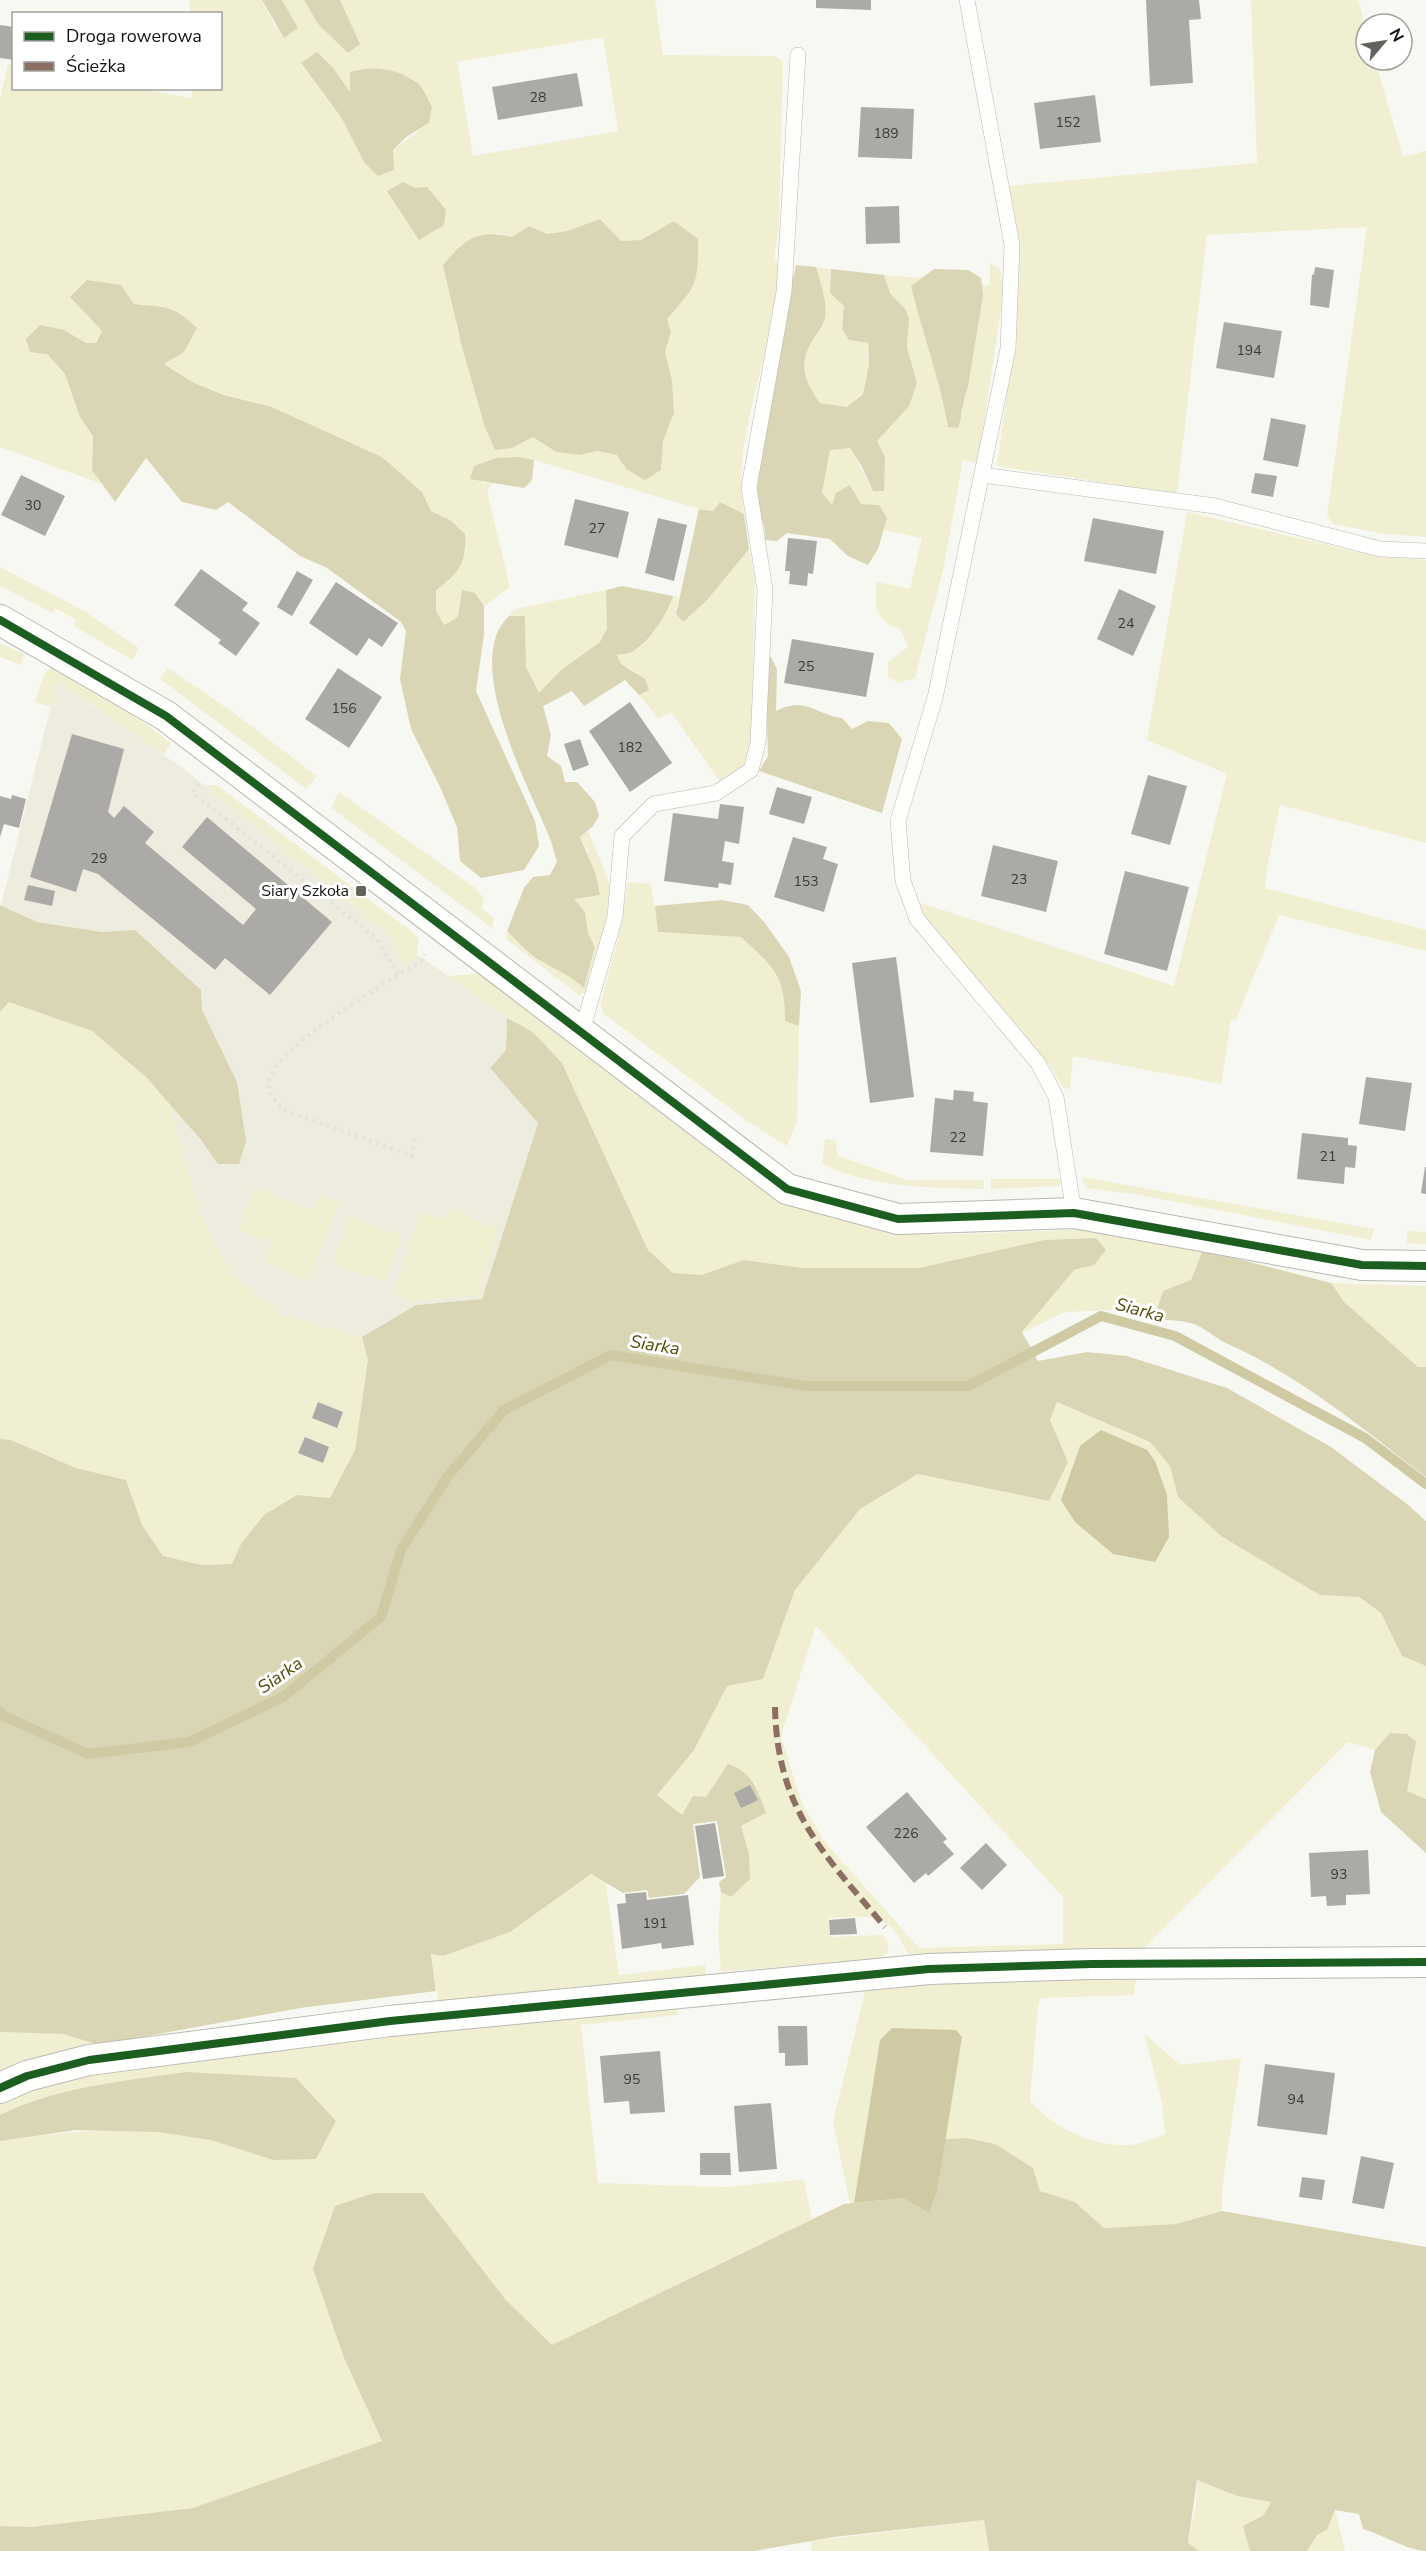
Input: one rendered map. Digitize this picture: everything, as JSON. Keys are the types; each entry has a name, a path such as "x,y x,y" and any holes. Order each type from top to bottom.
{"street":[{"path":"0,620 166,716 581,1034 788,1189 898,1219 1074,1213 1362,1265 1426,1266"},
{"path":"0,2088 27,2076 89,2060 390,2021 929,1969 1092,1964 1426,1962"}],"lane":[{"path":"967,0 1012,245 1008,349 935,698 898,821 903,881 917,919 1038,1063 1056,1097 1074,1213"},
{"path":"581,1034 615,917 622,836 654,804 716,793 751,770 758,742 765,590 749,487 794,238 798,56"},
{"path":"982,474 1215,506 1380,549 1426,551"}],"path":[{"path":"204,777 193,793 377,939 399,975"},
{"path":"415,1139 412,1156 284,1110 272,1098 268,1083 273,1069 308,1036 421,961 428,947"},
{"path":"776,1736 783,1739"}],"shaded area":[{"path":"189,0 262,0 275,26 298,28 282,0 304,0 318,24 360,44 340,0 655,0 663,55 774,56 783,61 779,225 774,261 780,263 769,335 744,448 742,491 744,514 720,502 713,511 699,509 534,460 496,458 474,466 482,483 494,482 487,491 510,587 484,606 475,593 458,617 444,625 435,611 435,590 449,582 466,549 450,520 431,511 422,492 382,457 272,407 224,394 192,382 163,363 197,328 182,315 168,308 134,304 121,285 85,314 102,331 95,343 86,343 64,330 47,354 65,374 80,417 93,436 92,469 102,484 0,447 0,100 8,64 12,65 12,90 146,90 191,98 192,90 222,90 222,12 191,12","holes":["603,37 618,131 473,156 457,62","301,64 334,69 350,93 429,123 393,150 364,162 341,117","403,182 415,188 444,225 435,230","600,219 621,241 641,240 674,221 687,296 667,319 671,332 665,352 672,380 674,413 663,441 661,470 626,469 617,455 597,451 580,455 556,452 533,437 512,448 472,377 455,322 496,233 512,237 529,226 547,234 567,231"]},
{"path":"262,0 282,0 298,28 284,38"},
{"path":"304,0 340,0 360,44 348,53 318,24"},
{"path":"1251,0 1358,0 1362,12 1354,12 1354,72 1378,72 1403,157 1426,151 1426,537 1385,534 1333,524 1327,515 1367,227 1207,235 1177,494 997,466 1013,349 1018,245 1009,186 1257,163"},
{"path":"317,52 334,69 350,92 350,72 376,68 401,74 417,83 424,91 432,107 429,123 406,137 393,150 394,170 378,176 364,162 341,117 301,63"},
{"path":"403,182 415,188 427,187 446,210 444,225 419,240 387,191"},
{"path":"600,219 621,241 641,240 674,221 698,239 694,284 667,319 671,332 665,352 672,380 674,413 663,441 661,470 645,480 626,469 617,455 597,451 580,455 556,452 533,437 512,448 495,450 485,427 461,343 443,265 465,243 481,235 512,237 529,226 547,234 567,231"},
{"path":"990,263 1001,270 1003,296 978,463 963,460 944,566 915,678 898,683 888,676 888,662 908,647 900,629 885,621 878,611 877,582 910,589 922,538 883,530 887,518 832,505 822,493 830,450 850,448 873,491 885,457 877,441 917,383 907,347 909,319 906,310 890,293 884,275 922,278 911,286 948,426 963,415 963,400 968,387 983,293 981,285 990,285"},
{"path":"796,265 816,267 825,299 825,318 809,347 804,362 808,383 820,403 847,407 863,394 869,364 868,343 849,340 842,329 844,306 830,293 831,269 884,275 890,293 906,310 909,319 907,347 917,383 909,406 877,441 885,457 884,491 873,491 850,448 830,450 822,493 832,505 836,493 850,485 861,504 879,505 887,518 878,549 868,565 848,556 830,539 787,533 777,541 765,540 756,495 780,334"},
{"path":"816,267 831,269 832,290 844,306 842,329 849,340 867,343 869,364 862,394 847,407 820,403 804,370 806,355 819,332 822,316 821,291"},
{"path":"934,269 968,270 981,278 983,295 968,387 958,428 948,427 911,286"},
{"path":"87,280 121,285 134,304 168,308 182,315 197,328 184,352 164,364 192,382 224,395 272,407 382,457 422,492 431,511 450,520 465,534 463,560 460,567 436,590 436,611 444,625 458,617 462,590 475,593 484,606 484,634 476,691 535,821 539,846 524,870 481,878 460,861 457,827 411,729 400,679 406,631 401,622 327,568 300,556 228,502 216,510 182,502 146,458 115,502 92,470 93,436 80,417 65,374 47,354 30,352 26,339 40,325 64,330 86,343 96,343 102,331 70,297"},
{"path":"518,457 534,460 532,480 524,488 470,479 474,466 496,458"},
{"path":"720,502 744,514 749,549 707,600 683,622 676,614 699,509 713,511"},
{"path":"1187,512 1379,557 1426,560 1426,843 1280,805 1265,888 1426,930 1426,951 1279,915 1236,1020 1231,1020 1221,1084 1073,1056 1070,1089 1063,1088 1048,1063 930,925 918,902 1174,986 1227,774 1147,740"},
{"path":"749,549 755,579 751,755 737,776 723,786 671,712 658,718 639,695 649,690 634,670 621,664 617,655 633,652 653,634 673,596 678,597 676,614 683,622 707,600"},
{"path":"0,567 86,612 139,648 132,660 74,626 76,620 55,608 53,613 0,586"},
{"path":"622,586 673,596 653,633 633,651 617,655 621,664 645,679 649,690 639,695 625,680 584,706 572,691 543,706 551,735 547,756 561,766 565,782 577,782 595,802 599,816 593,826 580,837 596,875 600,895 574,899 585,912 588,933 595,947 584,988 570,977 533,956 507,931 524,888 533,877 550,875 557,862 551,841 504,727 495,694 492,663 496,637 509,616 525,616 526,667 539,693 560,671 600,642 607,628 606,590"},
{"path":"606,590 607,628 600,642 560,671 539,694 526,667 525,617 509,616 515,609"},
{"path":"0,643 24,654 21,665 0,657"},
{"path":"765,656 771,657 777,669 776,711 796,705 804,706 842,718 852,729 868,721 889,723 902,739 882,813 759,771 768,756"},
{"path":"56,665 78,674 171,743 164,755 58,681 51,707 35,702 45,672"},
{"path":"168,668 234,713 317,776 306,789 160,679"},
{"path":"57,681 185,770 386,932 405,965 417,954 507,1018 506,1050 490,1068 538,1123 482,1299 416,1305 362,1337 280,1314 232,1274 199,1211 169,1103 218,1164 237,1082 202,1010 201,990 135,930 102,932 37,922 1,905"},
{"path":"204,785 217,785 411,931 419,939 417,954 405,966 386,932"},
{"path":"339,792 474,887 484,898 481,908 493,917 493,929 331,808"},
{"path":"588,830 611,887 601,950 587,991 579,995 506,939 507,931 523,948 543,962 564,971 584,987 595,947 588,933 585,912 574,899 588,851 580,837"},
{"path":"628,882 651,884 659,932 741,937 762,956 775,972 783,991 785,1020 799,1026 797,1121 787,1146 747,1121 604,1014 600,1005 618,940"},
{"path":"722,900 748,905 765,923 789,957 801,991 799,1026 785,1021 780,982 769,965 741,937 658,932 655,906"},
{"path":"0,905 37,922 102,932 135,930 201,990 202,1010 237,1082 246,1141 239,1164 218,1164 201,1140 146,1077 92,1031 9,1002 0,1012"},
{"path":"483,973 785,1196 833,1219 936,1235 1095,1229 1203,1250 1191,1280 1163,1291 1154,1319 1116,1310 1065,1312 1022,1333 1047,1299 1070,1274 1093,1262 1106,1250 1096,1238 1044,1240 919,1268 804,1268 744,1260 701,1275 673,1273 648,1250 562,1063 533,1032 507,1018 448,976"},
{"path":"9,1002 92,1031 146,1077 169,1103 199,1211 232,1274 280,1314 362,1337 368,1360 355,1450 330,1499 297,1495 241,1544 232,1564 202,1565 163,1556 142,1525 126,1480 76,1468 11,1440 0,1439 0,1012"},
{"path":"507,1018 533,1032 562,1063 648,1250 673,1273 701,1275 744,1260 804,1268 919,1268 1044,1240 1096,1238 1106,1250 1094,1265 1074,1270 1022,1332 1038,1361 1087,1352 1127,1356 1227,1388 1331,1447 1407,1504 1426,1521 1426,1666 1402,1656 1381,1613 1359,1597 1320,1595 1221,1536 1178,1497 1170,1466 1150,1442 1057,1402 1050,1420 1068,1462 1049,1501 918,1474 860,1509 795,1590 763,1679 727,1686 694,1750 657,1795 682,1815 693,1796 706,1797 728,1764 749,1777 766,1813 741,1826 749,1854 750,1879 731,1897 721,1892 719,1882 726,1877 717,1821 693,1824 700,1877 684,1894 649,1898 647,1890 623,1893 591,1874 510,1932 443,1956 431,1954 436,1991 300,2008 99,2045 63,2034 0,2032 0,1439 11,1440 76,1468 126,1480 142,1525 163,1556 202,1565 232,1564 241,1544 264,1515 297,1495 330,1498 355,1450 368,1360 362,1337 416,1305 482,1299 538,1123 490,1068 506,1050"},
{"path":"825,1139 835,1140 838,1156 908,1180 984,1180 984,1189 902,1185 842,1172 822,1164"},
{"path":"1082,1178 1374,1229 1371,1240 1140,1195 1086,1188"},
{"path":"991,1179 1062,1179 1059,1186 991,1189"},
{"path":"254,1188 314,1211 320,1195 339,1202 309,1280 265,1263 272,1243 238,1230"},
{"path":"451,1207 498,1229 479,1295 411,1301 394,1292 420,1212 445,1219"},
{"path":"348,1217 401,1235 386,1282 333,1265"},
{"path":"1407,1231 1426,1232 1426,1244 1407,1243"},
{"path":"1203,1250 1331,1283 1345,1303 1418,1367 1426,1367 1426,1477 1332,1405 1283,1373 1196,1325 1181,1321 1154,1319 1163,1291 1191,1280"},
{"path":"1331,1283 1426,1286 1426,1367 1418,1367 1344,1303"},
{"path":"1057,1402 1150,1442 1170,1466 1178,1497 1320,1595 1358,1597 1381,1613 1402,1656 1426,1666 1426,1799 1407,1792 1407,1780 1414,1760 1390,1733 1375,1750 1348,1742 1139,1953 908,1954 894,1930 886,1923 867,1917 843,1917 828,1918 830,1937 882,1935 887,1941 889,1952 881,1958 721,1972 718,1932 721,1892 731,1897 749,1854 741,1826 766,1813 755,1783 716,1782 706,1798 682,1815 657,1795 694,1750 727,1685 763,1679 795,1590 860,1509 918,1474 1049,1501 1068,1462 1050,1420","holes":["816,1626 1063,1897 1063,1944 919,1948 824,1841 801,1801 781,1736"]},
{"path":"1101,1430 1147,1450 1155,1461 1167,1495 1169,1537 1155,1562 1113,1554 1075,1522 1061,1500 1080,1446"},
{"path":"1390,1733 1407,1734 1416,1742 1407,1791 1426,1799 1426,1853 1381,1812 1370,1772 1375,1750"},
{"path":"591,1874 606,1884 619,1975 705,1965 706,1976 439,2006 431,1954 443,1956 510,1932"},
{"path":"1136,1977 1134,1995 1041,1998 1038,2005 1030,2101 1050,2120 1075,2134 1102,2143 1134,2144 1165,2134 1162,2103 1144,2033 1180,2065 1241,2058 1222,2190 1222,2211 1176,2224 1104,2228 1075,2202 1040,2191 966,2138 945,2139 962,2037 880,2040 854,2203 850,2204 833,2121 866,1988 959,1981"},
{"path":"677,2004 678,2015 581,2025 598,2183 725,2187 799,2180 804,2181 812,2219 552,2345 505,2299 313,2269 344,2358 382,2441 193,2508 31,2527 0,2526 0,2141 52,2134 132,2130 211,2140 273,2160 185,2072 67,2091 22,2105 0,2115 0,2101 76,2078 154,2063"},
{"path":"892,2028 956,2030 962,2037 938,2187 929,2213 904,2198 854,2203 880,2040"},
{"path":"0,2032 63,2034 99,2045 0,2070"},
{"path":"185,2072 296,2078 336,2121 316,2159 273,2160 211,2140 158,2132 76,2130 0,2141 0,2115 22,2105 91,2086"},
{"path":"966,2138 995,2144 1033,2168 1040,2191 1075,2202 1104,2228 1176,2224 1222,2211 1426,2247 1426,2551 1363,2529 1359,2514 1335,2510 1327,2530 1317,2535 1307,2551 1250,2551 1243,2526 1264,2515 1271,2502 1237,2496 1197,2480 1188,2543 1199,2551 989,2551 984,2520 834,2537 754,2551 0,2551 0,2526 31,2527 193,2508 382,2441 344,2358 313,2269 335,2206 374,2193 423,2193 505,2299 552,2345 844,2204 904,2198 938,2188 945,2139"},
{"path":"1197,2480 1237,2496 1271,2502 1264,2515 1244,2526 1250,2551 1199,2551 1188,2544 1196,2504"},
{"path":"1335,2510 1345,2551 1307,2551 1317,2535 1327,2530"},
{"path":"985,2520 989,2551 811,2551 812,2541"}],"building":[{"path":"816,0 871,0 871,10 816,8"},
{"path":"1146,0 1199,0 1201,19 1189,20 1193,83 1150,86"},
{"path":"0,25 12,27 12,60 0,58"},
{"path":"577,73 583,106 498,120 492,87"},
{"path":"1095,95 1101,142 1040,149 1034,103"},
{"path":"861,107 914,109 912,159 858,157"},
{"path":"899,206 900,243 866,244 865,207"},
{"path":"1315,267 1334,270 1329,308 1310,305 1312,274 1314,275"},
{"path":"1224,322 1282,331 1274,378 1216,368"},
{"path":"1271,418 1306,425 1298,467 1263,460"},
{"path":"1255,473 1277,476 1273,497 1251,493"},
{"path":"21,475 65,496 45,536 1,515"},
{"path":"575,499 629,512 618,558 564,545"},
{"path":"658,518 687,525 674,581 645,573"},
{"path":"1093,518 1164,531 1156,574 1084,561"},
{"path":"788,538 817,541 813,574 808,573 807,586 789,584 790,571 785,571"},
{"path":"201,569 248,603 242,610 260,623 236,656 218,643 221,640 174,605"},
{"path":"297,571 313,580 292,616 277,607"},
{"path":"336,582 398,623 382,647 369,638 357,656 309,623"},
{"path":"1119,589 1156,606 1133,656 1097,639"},
{"path":"792,639 874,653 866,697 784,683"},
{"path":"338,668 382,697 349,748 305,719"},
{"path":"630,702 672,763 630,792 589,731"},
{"path":"72,734 124,749 108,812 114,818 124,806 154,832 145,843 243,925 256,909 182,847 207,817 332,922 270,995 225,958 215,970 98,874 83,869 76,892 30,877"},
{"path":"580,739 589,765 573,771 564,744"},
{"path":"1148,775 1187,786 1170,845 1131,834"},
{"path":"777,787 812,797 804,824 769,814"},
{"path":"12,795 26,799 19,828 4,824 0,837 0,796 11,799"},
{"path":"720,804 744,807 739,844 725,841 722,861 734,863 731,885 719,883 718,888 664,881 673,813 718,819"},
{"path":"793,837 827,847 823,859 838,864 824,912 774,897"},
{"path":"993,845 1058,861 1046,912 981,896"},
{"path":"1125,871 1189,887 1167,971 1104,954"},
{"path":"28,885 55,891 52,906 24,900"},
{"path":"896,957 914,1097 870,1103 852,963"},
{"path":"1366,1077 1412,1083 1405,1131 1359,1124"},
{"path":"954,1090 974,1092 973,1101 988,1103 983,1156 930,1152 935,1098 953,1100"},
{"path":"1302,1133 1348,1138 1348,1145 1357,1146 1355,1168 1345,1167 1344,1184 1297,1179"},
{"path":"1426,1167 1426,1194 1421,1193"},
{"path":"318,1402 343,1412 337,1428 312,1418"},
{"path":"305,1437 329,1447 323,1463 298,1453"},
{"path":"750,1785 758,1800 741,1808 734,1793"},
{"path":"907,1792 947,1839 943,1842 954,1854 928,1876 926,1873 914,1883 866,1827"},
{"path":"715,1823 724,1876 703,1879 695,1826"},
{"path":"986,1843 1007,1865 982,1890 960,1868"},
{"path":"1368,1850 1370,1894 1346,1895 1346,1905 1327,1906 1326,1896 1311,1897 1309,1853"},
{"path":"646,1892 647,1900 688,1895 694,1945 662,1949 661,1943 622,1949 617,1904 626,1903 625,1894"},
{"path":"855,1918 857,1934 830,1935 829,1920"},
{"path":"778,2026 807,2026 808,2065 785,2066 785,2053 779,2053"},
{"path":"660,2051 665,2112 630,2114 629,2101 604,2103 600,2056"},
{"path":"1265,2064 1335,2073 1327,2135 1257,2126"},
{"path":"771,2103 777,2169 739,2172 734,2106"},
{"path":"700,2153 730,2153 731,2175 700,2175"},
{"path":"1361,2156 1394,2163 1384,2209 1352,2203"},
{"path":"1302,2177 1325,2180 1322,2200 1299,2197"}],"waterway":[{"name":"Siarka","path":"0,1711 2,1715 88,1754 189,1742 283,1697 381,1617 401,1550 448,1476 504,1410 611,1355 806,1386 968,1386 1101,1316 1175,1336 1365,1438 1426,1484"}],"marked path":[{"path":"775,1707 778,1743 784,1774 794,1802 823,1852 885,1927"}],"cycle path":[{"path":"0,620 166,716 787,1189 898,1219 1074,1213 1362,1265 1426,1266"},
{"path":"0,2088 27,2076 89,2060 390,2021 929,1969 1092,1964 1426,1962"}],"place":[{"name":"Siary Szkoła","path":"361,891"}]}
